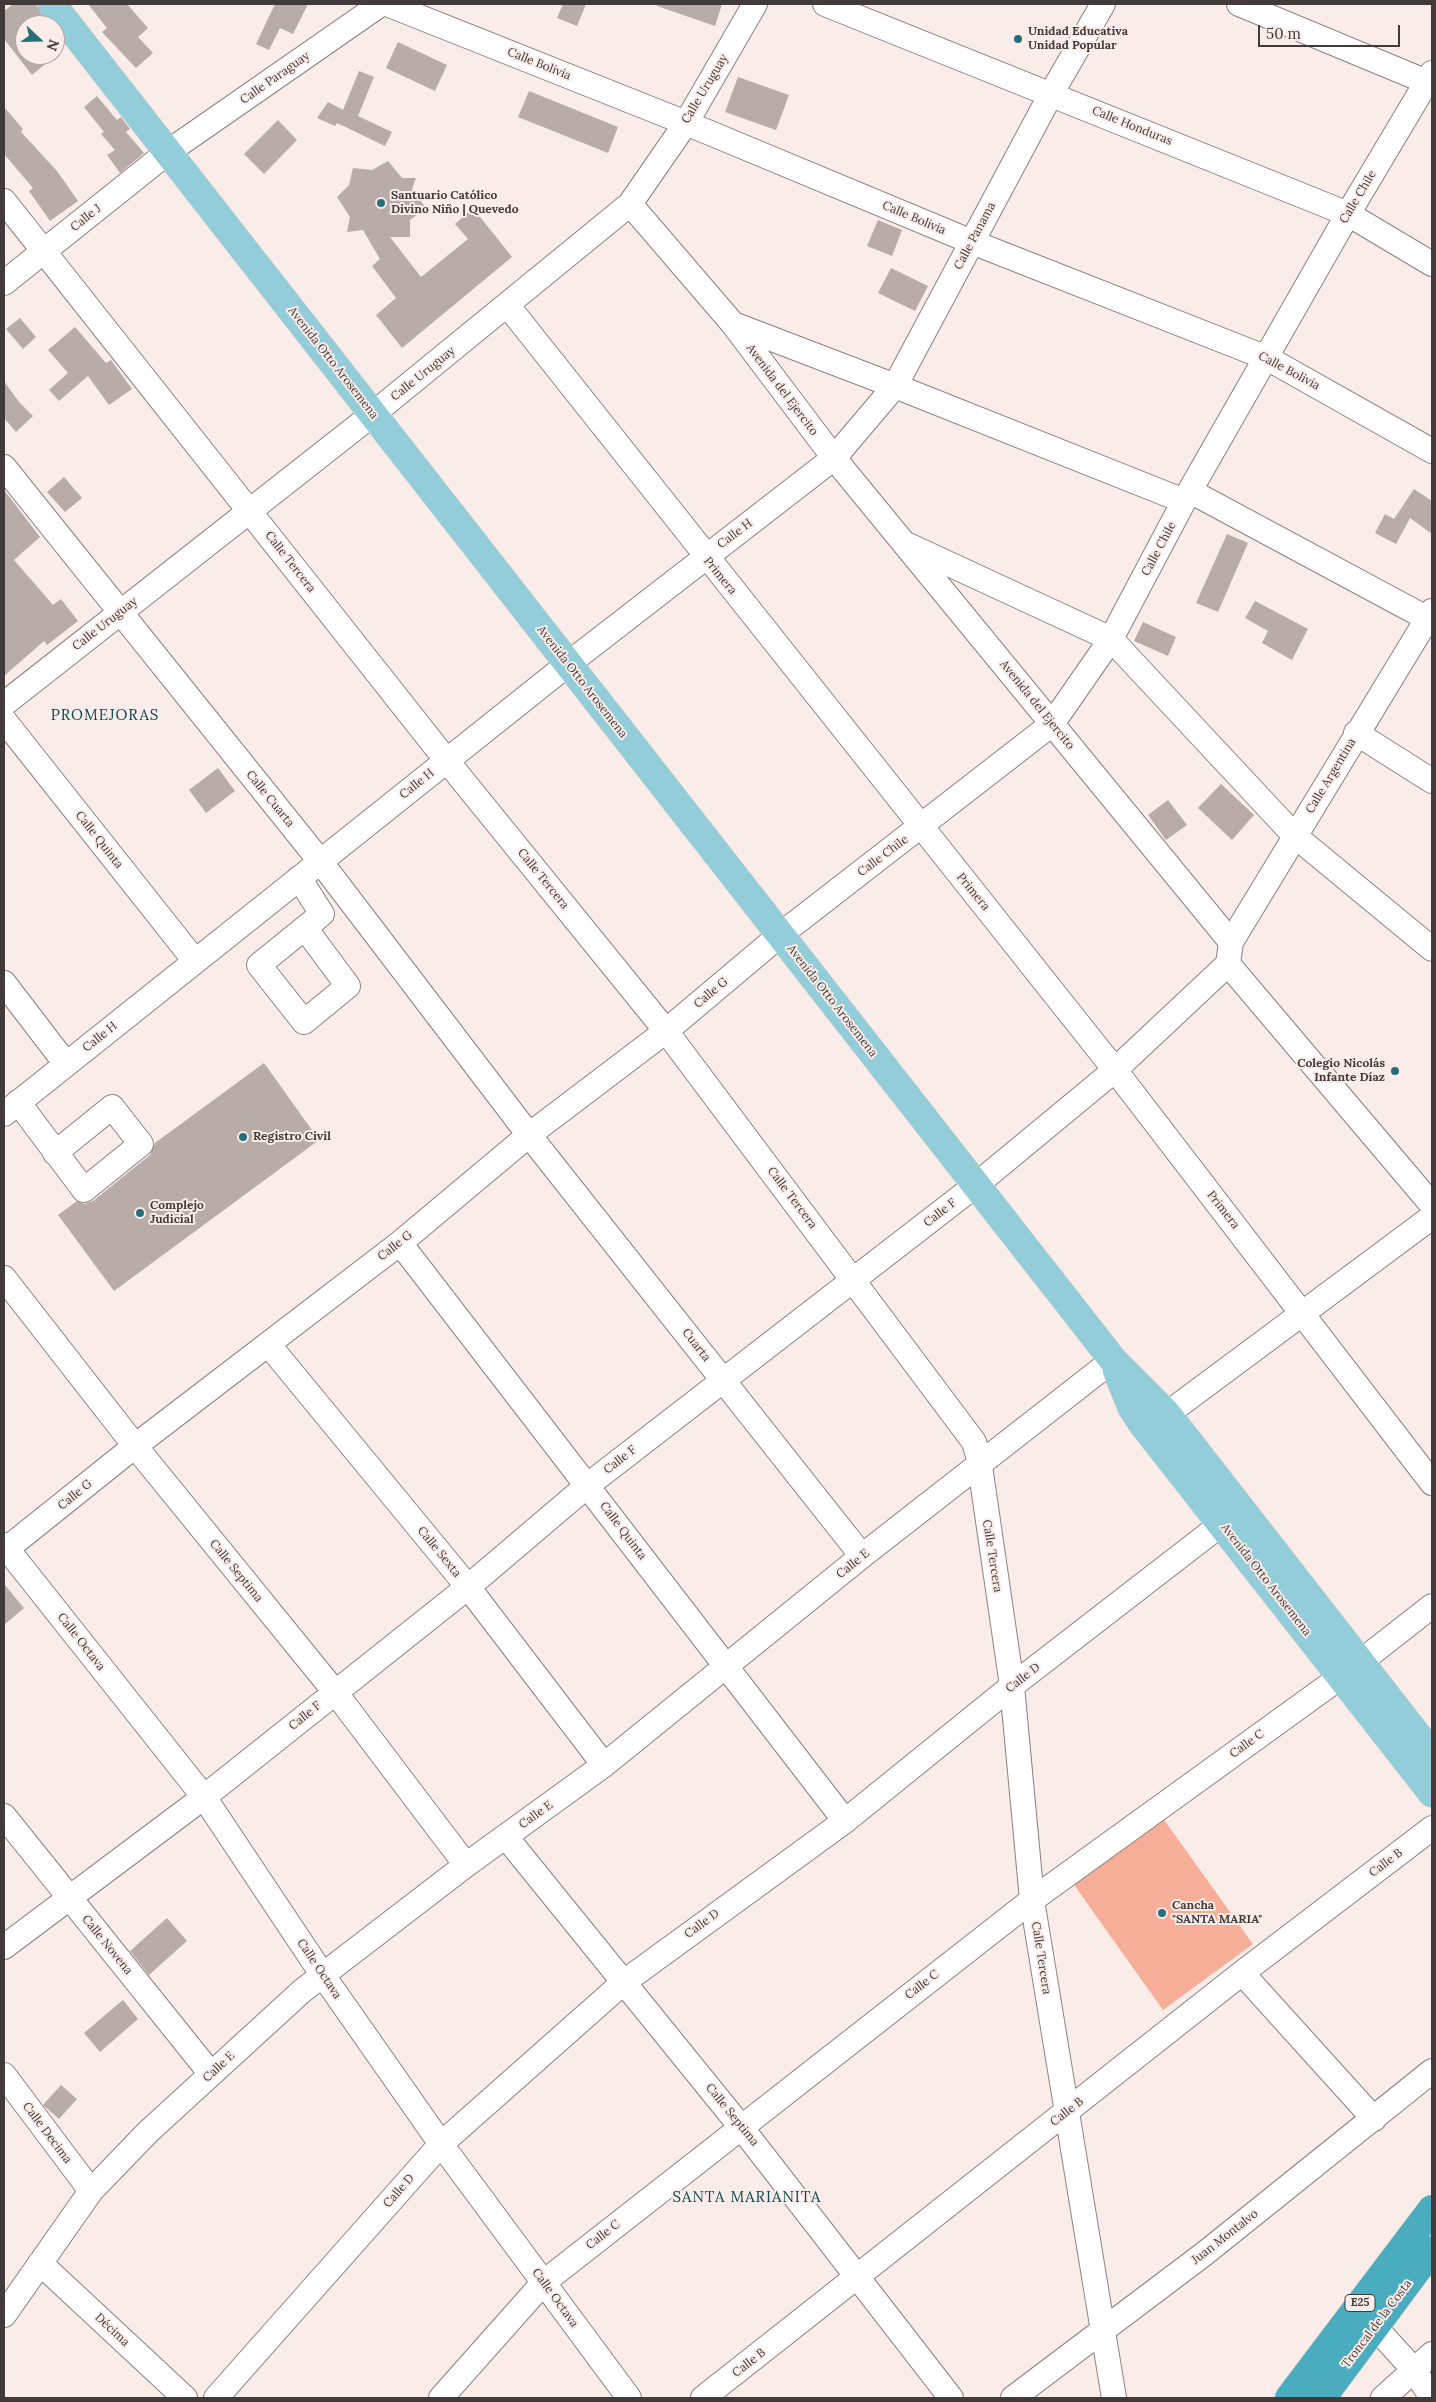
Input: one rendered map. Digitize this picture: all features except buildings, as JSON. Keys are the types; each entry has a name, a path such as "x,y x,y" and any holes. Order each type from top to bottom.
{"highway":[{"name":"Troncal de la Costa","path":"1289,2398 1432,2209"},
{"name":"Troncal de la Costa","path":"1322,2398 1432,2250"}],"main road":[{"name":"Avenida Otto Arosemena","path":"52,4 1113,1360 1167,1414 1232,1516 1350,1670 1432,1793"},
{"name":"Avenida Otto Arosemena","path":"1113,1360 1132,1408 1141,1422 1232,1516"},
{"name":"Avenida Otto Arosemena","path":"1350,1670 1432,1754"}],"street":[{"name":"Calle Paraguay","path":"168,152 382,4"},
{"name":"Calle Bolivia","path":"386,4 686,123 972,242 1267,358 1432,451"},
{"name":"Calle Uruguay","path":"4,704 373,414 508,306 630,204 686,123 755,4"},
{"name":"Calle Honduras","path":"825,4 1348,214 1432,264"},
{"name":"Calle Panama","path":"834,458 895,386 1052,94 1103,4"},
{"path":"1239,4 1430,78"},
{"name":"Calle Chile","path":"780,935 1052,724 1111,639 1187,496 1348,214 1430,78"},
{"name":"Calle J","path":"4,283 168,152"},
{"name":"Calle Tercera","path":"4,200 447,761 666,1031 974,1442 1012,1686 1032,1900 1114,2398"},
{"name":"Avenida del Ejercito","path":"630,204 733,324 834,458 1052,724 1229,953 1432,1205"},
{"name":"Primera","path":"508,306 1115,1070 1432,1482"},
{"path":"733,324 1187,496 1431,617"},
{"name":"Calle H","path":"11,1108 568,664 705,556 834,458"},
{"name":"Calle Cuarta","path":"4,467 320,862 529,1136"},
{"path":"903,542 1111,639 1295,836 1432,949"},
{"name":"Calle Argentina","path":"1229,953 1356,733 1431,617"},
{"name":"Calle Quinta","path":"4,720 195,961"},
{"path":"1356,733 1432,781"},
{"path":"299,878 322,911 320,916 305,928"},
{"name":"Calle G","path":"5,1548 400,1243 529,1136 666,1031 780,935"},
{"name":"Calle F","path":"4,1947 204,1797 468,1587 588,1485 976,1185 1115,1070 1229,953"},
{"path":"4,983 66,1064"},
{"path":"11,1108 56,1153"},
{"name":"Cuarta","path":"529,1136 862,1556"},
{"path":"1167,1414 1432,1217"},
{"name":"Calle Quinta","path":"400,1243 845,1821"},
{"name":"Calle Septima","path":"4,1278 136,1446 335,1692 466,1865"},
{"name":"Calle Sexta","path":"268,1344 468,1587 604,1765"},
{"name":"Calle E","path":"4,2314 91,2191 148,2132 322,1974 466,1865 604,1765 862,1556 1113,1360"},
{"name":"Calle D","path":"216,2398 441,2144 624,1982 845,1821 1012,1686 1232,1516"},
{"name":"Calle Octava","path":"5,1548 204,1797 322,1974 441,2144 629,2398"},
{"name":"Calle C","path":"441,2398 544,2282 1032,1900 1350,1670 1432,1606"},
{"name":"Calle Novena","path":"4,1816 210,2074"},
{"name":"Calle B","path":"703,2398 1242,1973 1432,1828"},
{"name":"Calle Septima","path":"506,1837 741,2127 951,2398"},
{"path":"1242,1973 1374,2119"},
{"name":"Juan Montalvo","path":"1014,2398 1204,2254 1432,2071"},
{"name":"Calle Decima","path":"4,2075 91,2191"},
{"name":"Décima","path":"40,2263 185,2398"},
{"path":"1375,2327 1414,2370 1432,2398"},
{"path":"1383,2398 1432,2354"}],"shaded area":[{"name":"Cancha \"SANTA MARIA\"","path":"1162,1817 1253,1944 1163,2010 1072,1882"}],"place":[{"name":"Unidad Educativa Unidad Popular","path":"1018,39"},
{"name":"Santuario Católico Divino Niño | Quevedo","path":"381,203"},
{"name":"Colegio Nicolás Infante Díaz","path":"1395,1071"},
{"name":"Registro Civil","path":"243,1137"},
{"name":"Complejo Judicial","path":"140,1213"},
{"name":"Cancha \"SANTA MARIA\"","path":"1162,1913"}],"district":[{"name":"PROMEJORAS","path":"105,716"},
{"name":"SANTA MARIANITA","path":"747,2198"}]}
